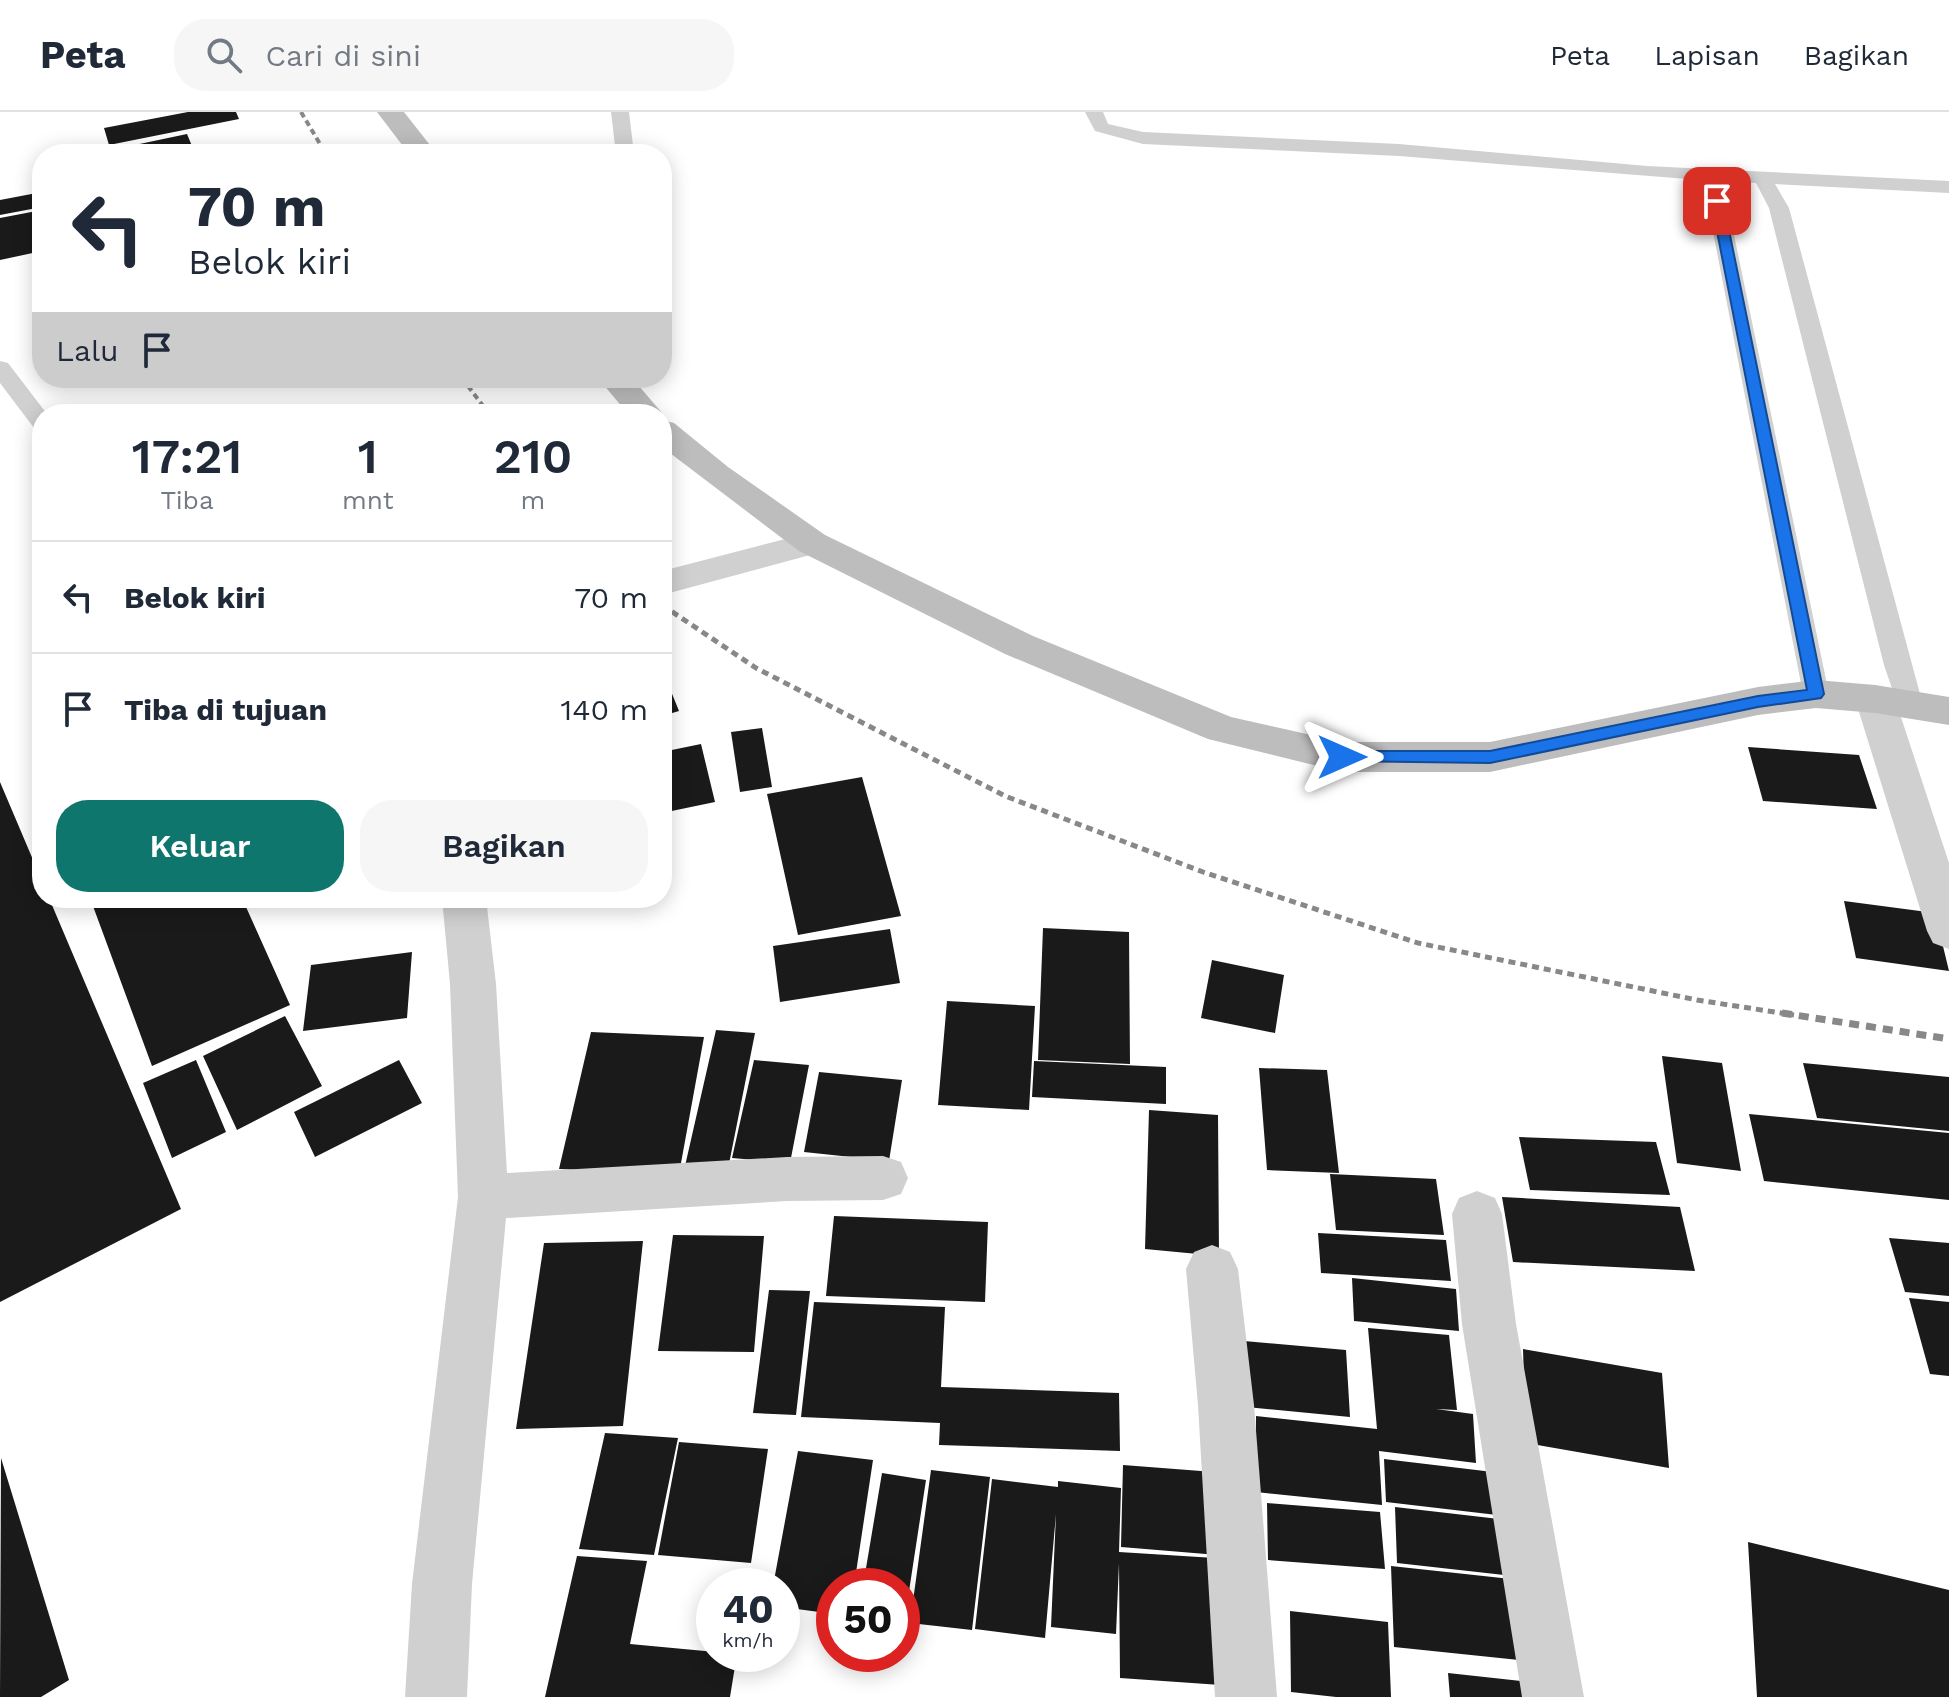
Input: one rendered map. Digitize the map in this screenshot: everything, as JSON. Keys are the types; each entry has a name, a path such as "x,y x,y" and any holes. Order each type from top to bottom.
{"main road":[{"path":"390,112 415,144"},
{"path":"623,388 637,404"},
{"path":"672,438 812,543 1019,645 1222,729 1342,757 1490,757 1758,701 1816,694 1949,711"}],"street":[{"path":"672,580 812,543"},
{"path":"1892,702 1949,931"},
{"path":"436,1697 442,1584 483,1197 473,984 465,908"},
{"path":"483,1197 787,1179 883,1178"},
{"path":"1477,1214 1491,1339 1553,1697"},
{"path":"1212,1269 1226,1405 1246,1697"}],"lane":[{"path":"620,112 624,144"},
{"path":"1094,112 1101,127 1143,138 1399,150 1647,172 1949,187"},
{"path":"1707,174 1717,201 1816,694"},
{"path":"1762,177 1779,208 1892,702"},
{"path":"0,368 32,410"}],"building":[{"path":"188,112 236,112 239,119 114,144 109,144 104,128"},
{"path":"187,134 191,144 140,144"},
{"path":"32,194 32,209 0,215 0,200"},
{"path":"32,212 32,253 0,260 0,218"},
{"path":"672,694 679,711 672,713"},
{"path":"762,728 772,787 740,792 731,732"},
{"path":"701,744 715,802 672,811 672,750"},
{"path":"1748,747 1859,755 1877,809 1763,801"},
{"path":"862,777 901,916 798,935 767,794"},
{"path":"0,782 32,857 32,908 53,908 181,1209 0,1302"},
{"path":"1844,901 1935,913 1949,971 1856,958"},
{"path":"94,908 246,908 290,1005 152,1066"},
{"path":"1043,928 1129,932 1130,1064 1038,1060"},
{"path":"890,929 900,983 780,1002 773,946"},
{"path":"412,952 407,1018 303,1031 311,965"},
{"path":"1212,960 1284,975 1275,1033 1201,1018"},
{"path":"947,1001 1035,1006 1029,1110 938,1105"},
{"path":"285,1016 322,1086 237,1130 203,1056"},
{"path":"716,1030 755,1033 728,1169 685,1166"},
{"path":"591,1032 704,1037 679,1174 559,1169"},
{"path":"1662,1056 1722,1063 1741,1171 1677,1163"},
{"path":"196,1060 226,1132 172,1158 143,1083"},
{"path":"399,1060 422,1103 315,1157 294,1112"},
{"path":"754,1060 809,1065 790,1163 732,1158"},
{"path":"1034,1061 1166,1067 1166,1104 1032,1097"},
{"path":"1803,1063 1949,1077 1949,1131 1817,1118"},
{"path":"1259,1068 1327,1070 1339,1173 1267,1170"},
{"path":"819,1072 902,1080 889,1161 804,1152"},
{"path":"1149,1110 1218,1115 1219,1256 1145,1249"},
{"path":"1749,1114 1949,1133 1949,1200 1764,1181"},
{"path":"1519,1137 1656,1142 1670,1195 1530,1190"},
{"path":"1330,1174 1436,1179 1444,1235 1336,1230"},
{"path":"1502,1197 1680,1207 1695,1271 1513,1262"},
{"path":"834,1216 988,1222 985,1302 826,1296"},
{"path":"1318,1233 1446,1240 1451,1281 1321,1273"},
{"path":"673,1235 764,1236 754,1352 658,1351"},
{"path":"1889,1238 1949,1243 1949,1296 1905,1292"},
{"path":"643,1241 623,1426 516,1429 544,1243"},
{"path":"1352,1278 1456,1289 1459,1331 1354,1321"},
{"path":"769,1290 810,1291 796,1415 753,1413"},
{"path":"1909,1298 1949,1302 1949,1376 1930,1374"},
{"path":"814,1302 945,1307 941,1387 1119,1393 1120,1451 939,1445 940,1423 801,1417"},
{"path":"1368,1328 1449,1335 1457,1410 1436,1409 1473,1414 1476,1463 1379,1451 1382,1505 1256,1492 1256,1416 1377,1429"},
{"path":"1244,1341 1346,1350 1350,1417 1246,1407"},
{"path":"1523,1349 1662,1373 1669,1468 1526,1443"},
{"path":"605,1433 678,1438 654,1555 579,1549"},
{"path":"679,1442 768,1449 751,1563 658,1555"},
{"path":"798,1451 873,1460 857,1568 816,1568 816,1612 800,1609 800,1568 776,1568"},
{"path":"1,1458 69,1680 41,1697 0,1697"},
{"path":"1384,1459 1493,1472 1497,1515 1386,1502"},
{"path":"1123,1465 1227,1473 1230,1556 1121,1547"},
{"path":"931,1470 990,1477 972,1630 920,1624 920,1568 918,1568"},
{"path":"882,1473 926,1480 913,1568 866,1568"},
{"path":"992,1479 1058,1487 1058,1481 1121,1488 1119,1552 1231,1559 1235,1686 1120,1678 1119,1563 1116,1634 1051,1627 1056,1514 1045,1638 975,1629"},
{"path":"1267,1503 1380,1512 1385,1569 1268,1560"},
{"path":"1395,1507 1499,1519 1504,1575 1397,1563"},
{"path":"1748,1542 1949,1590 1949,1697 1757,1697"},
{"path":"577,1556 647,1561 630,1644 696,1650 696,1672 734,1672 730,1697 545,1697"},
{"path":"1391,1566 1511,1579 1519,1660 1394,1647"},
{"path":"1290,1611 1388,1622 1391,1697 1336,1697 1291,1692"},
{"path":"1448,1673 1521,1681 1523,1697 1450,1697"}],"railway":[{"path":"301,112 320,144"},
{"path":"470,388 482,404"},
{"path":"672,612 756,668 1005,796 1203,872 1418,943 1697,1000 1794,1015"},
{"path":"1782,1013 1949,1039"}],"route":[{"path":"1342,757 1490,757 1758,701 1816,694 1717,201"}]}
